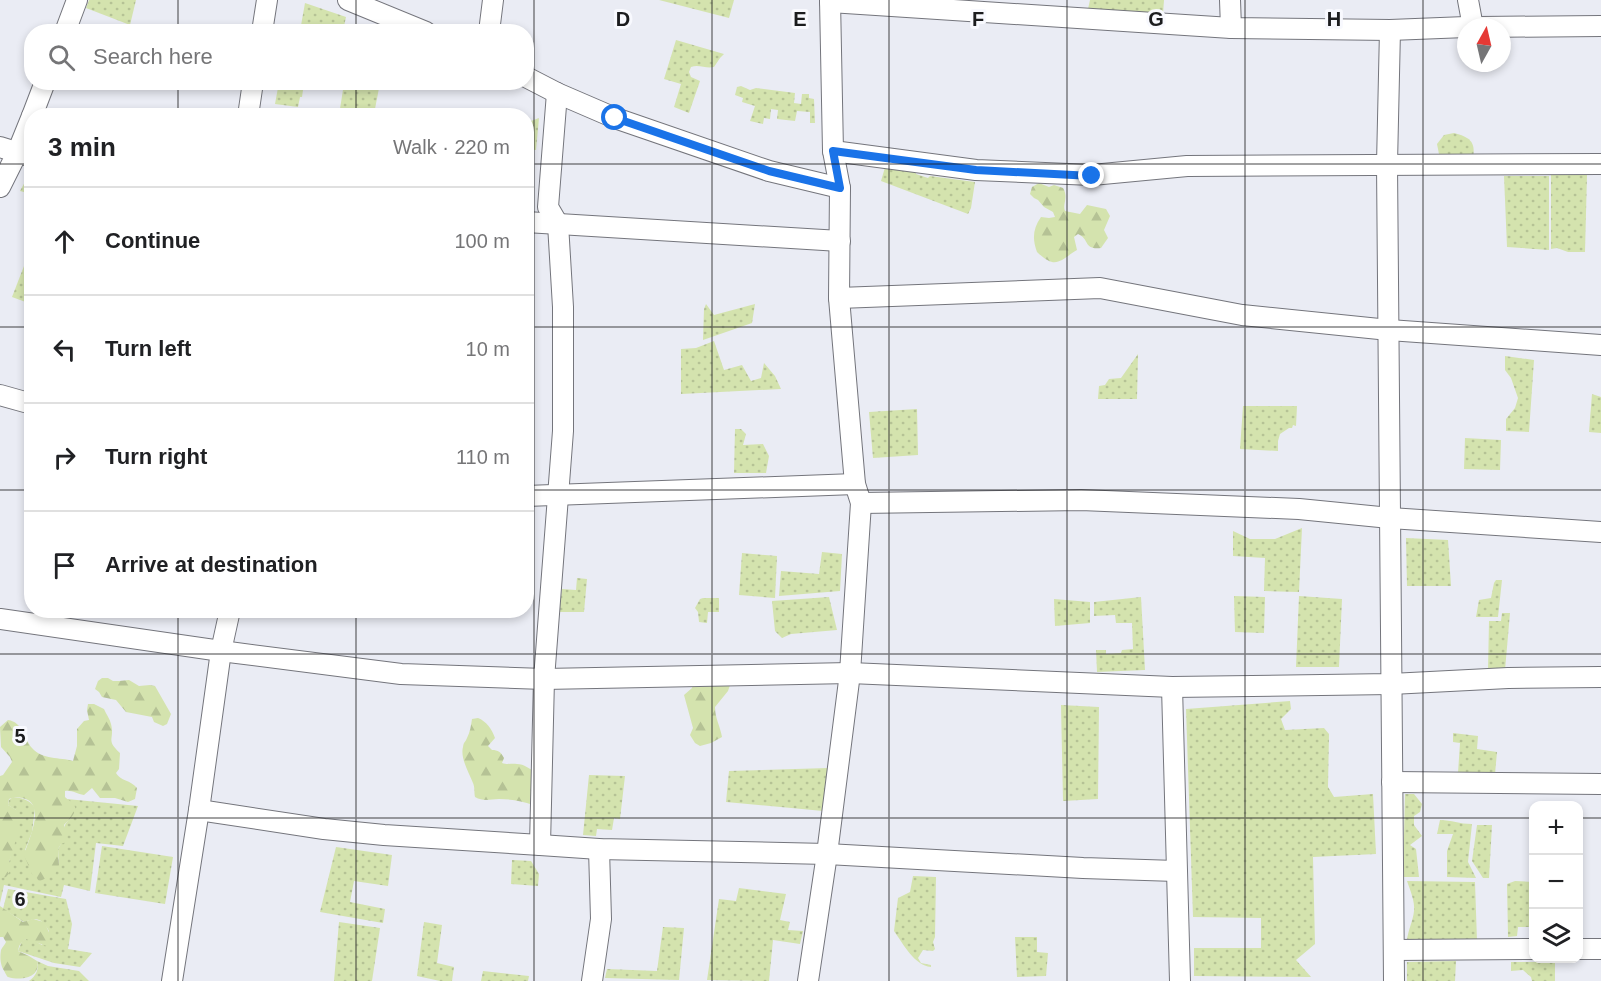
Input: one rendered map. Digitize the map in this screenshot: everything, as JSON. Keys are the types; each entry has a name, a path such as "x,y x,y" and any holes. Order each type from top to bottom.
{"street":[{"path":"68,24 77,0"},
{"path":"263,24 267,0"},
{"path":"348,0 406,24"},
{"path":"490,24 493,0"},
{"path":"1230,0 1231,28"},
{"path":"1468,0 1471,18"},
{"path":"808,981 850,672 861,503 855,484 839,298 840,188 833,151 830,1 1011,7 1231,28 1390,30 1457,27"},
{"path":"1511,27 1601,26"},
{"path":"1390,30 1387,164 1394,981"},
{"path":"534,81 615,118 769,171 840,188"},
{"path":"35,108 42,90"},
{"path":"249,108 252,90"},
{"path":"540,845 544,679 563,431 563,307 558,224 548,207 557,93"},
{"path":"0,187 24,134"},
{"path":"833,151 976,170 1092,176 1186,166 1601,164"},
{"path":"534,222 840,241"},
{"path":"839,298 1101,288 1242,315 1389,330 1601,345"},
{"path":"0,395 24,402"},
{"path":"534,496 855,484"},
{"path":"861,503 1081,500 1299,509 1390,518 1601,532"},
{"path":"172,981 221,651 228,618"},
{"path":"0,619 401,675 544,679 850,672 1172,687 1391,684 1508,678 1601,677"},
{"path":"1172,687 1180,981"},
{"path":"1392,782 1601,784"},
{"path":"199,810 384,836 599,849 827,854 1176,871"},
{"path":"592,981 601,919 599,849"},
{"path":"1394,950 1529,949"},
{"path":"1583,949 1601,949"}],"green space":[{"path":"89,0 136,0 130,24 86,8"},
{"path":"659,0 734,0 729,18"},
{"path":"1090,0 1164,0 1163,14 1088,9"},
{"path":"305,3 346,17 344,24 301,24"},
{"path":"676,40 724,54 714,67 691,67 689,72 691,77 700,81 689,113 674,107 681,84 664,79"},
{"path":"741,86 750,90 756,88 795,93 794,103 801,104 802,94 809,94 809,98 814,99 815,123 810,123 810,112 797,111 795,121 777,119 778,110 771,109 770,119 764,118 763,124 750,121 755,106 742,102 743,98 735,95 737,87"},
{"path":"278,90 303,90 298,107 275,104"},
{"path":"343,90 379,90 375,108 340,108"},
{"path":"539,118 536,150 534,150 534,120"},
{"path":"1454,133 1470,141 1473,147 1473,158 1446,162 1439,154 1437,144 1444,135"},
{"path":"886,164 916,169 916,174 928,178 930,176 975,182 968,214 881,181"},
{"path":"1551,175 1587,175 1585,252 1551,249"},
{"path":"1504,176 1549,176 1549,250 1507,247"},
{"path":"1039,183 1049,187 1054,185 1063,188 1065,211 1080,214 1087,205 1106,209 1110,216 1104,230 1108,238 1101,248 1089,246 1078,234 1074,237 1077,250 1057,262 1043,258 1037,252 1034,234 1038,221 1041,217 1055,217 1053,212 1030,194 1032,187"},
{"path":"24,266 24,301 12,297"},
{"path":"706,304 714,315 755,304 752,323 703,340"},
{"path":"714,341 724,370 742,365 751,381 761,378 764,363 775,376 781,389 681,394 681,349 696,348"},
{"path":"1138,354 1137,399 1098,399 1099,386 1105,385 1109,379 1121,378"},
{"path":"1505,356 1534,360 1529,432 1506,431 1506,419 1515,408 1518,398 1511,378 1505,370"},
{"path":"1592,394 1601,397 1601,433 1589,432"},
{"path":"1243,406 1297,406 1296,426 1293,425 1292,428 1280,434 1278,451 1240,449"},
{"path":"917,409 918,455 873,458 869,412"},
{"path":"735,429 741,429 746,434 743,445 763,444 769,456 766,473 734,473"},
{"path":"1465,438 1501,440 1500,470 1464,469"},
{"path":"1302,528 1299,592 1264,591 1265,558 1233,556 1233,531 1250,539 1275,539"},
{"path":"1406,538 1448,540 1451,586 1407,586"},
{"path":"822,552 842,554 840,591 779,596 781,571 819,574"},
{"path":"742,553 777,556 775,598 739,595"},
{"path":"577,578 587,579 584,612 559,612 562,589 576,590"},
{"path":"1496,580 1502,580 1498,617 1476,617 1479,600 1491,598"},
{"path":"1234,596 1265,597 1264,633 1235,632"},
{"path":"1299,596 1342,599 1339,667 1296,667"},
{"path":"829,597 837,630 791,634 782,638 775,631 772,601"},
{"path":"1141,597 1145,670 1097,672 1096,650 1106,650 1106,654 1133,649 1132,623 1116,623 1115,615 1094,616 1094,602"},
{"path":"703,598 719,598 719,612 708,612 707,623 699,622 695,608"},
{"path":"1054,599 1090,602 1090,623 1055,626"},
{"path":"1502,613 1510,613 1505,670 1488,670 1489,621 1501,621"},
{"path":"102,678 113,681 129,680 139,686 155,686 171,714 167,724 163,726 154,722 152,717 126,712 116,700 102,697 95,689"},
{"path":"731,682 728,691 715,707 722,737 700,746 690,735 693,728 684,695 692,688 693,683"},
{"path":"1290,701 1291,709 1281,719 1285,730 1324,728 1329,734 1328,787 1334,797 1373,794 1376,854 1313,857 1315,944 1296,960 1311,977 1194,976 1194,948 1261,948 1261,918 1193,917 1186,709"},
{"path":"88,704 104,709 109,718 112,742 120,753 119,769 116,773 137,788 135,799 128,802 115,798 100,798 92,788 84,795 65,791 65,797 73,803 75,810 64,825 66,842 58,849 59,865 55,874 40,881 32,874 24,855 34,826 33,805 21,798 9,799 8,805 16,810 18,815 18,828 9,862 9,872 6,877 0,878 0,776 12,762 1,747 0,727 8,720 13,721 20,727 36,752 73,761 77,746 77,729 84,721 89,720"},
{"path":"1061,705 1099,707 1098,799 1063,801"},
{"path":"478,718 486,723 492,732 495,738 488,746 502,754 504,758 502,763 522,765 535,772 533,805 521,801 484,800 475,797 474,785 465,765 462,751 472,719"},
{"path":"1453,733 1478,736 1477,749 1497,752 1495,774 1458,773 1460,743 1453,742"},
{"path":"828,768 823,811 726,802 729,771"},
{"path":"589,775 625,776 620,819 614,818 612,830 597,829 596,836 583,835"},
{"path":"1405,794 1414,794 1422,804 1420,812 1414,816 1414,825 1422,836 1410,845 1416,849 1419,877 1403,877"},
{"path":"13,797 26,800 35,808 32,832 25,850 59,865 58,849 65,825 71,818 67,799 138,806 123,846 96,843 90,891 64,885 61,897 4,885 0,903 0,878 9,862 17,830 16,810 8,805 9,800"},
{"path":"1440,820 1472,824 1468,862 1476,878 1447,877 1447,851 1453,834 1437,834"},
{"path":"1477,825 1492,825 1489,878 1483,878 1472,861"},
{"path":"102,846 173,857 165,904 95,893"},
{"path":"336,847 392,855 388,886 354,881 350,902 385,909 383,923 320,912"},
{"path":"512,860 531,861 539,874 538,886 511,884"},
{"path":"913,876 936,877 933,942 935,949 933,951 923,950 918,958 921,963 914,958 894,931 898,898 910,892"},
{"path":"1407,881 1475,882 1477,941 1407,940 1414,907"},
{"path":"1515,881 1529,882 1529,927 1518,927 1517,936 1508,937 1507,884"},
{"path":"739,888 786,894 780,920 790,922 788,930 803,931 800,944 773,940 769,981 707,980 719,899 736,901"},
{"path":"8,889 66,899 72,924 68,949 92,953 80,967 54,963 18,951 22,941 26,939 42,945 49,931 39,920 24,922 3,909"},
{"path":"0,906 23,922 33,919 44,922 48,931 50,936 47,946 26,939 20,945 18,951 37,961 36,971 29,977 19,979 8,977 2,967 1,950 6,942 3,937 0,937"},
{"path":"339,922 380,928 372,981 334,981"},
{"path":"424,922 442,925 437,963 454,967 452,981 417,976"},
{"path":"663,927 684,928 679,980 605,978 607,969 657,971"},
{"path":"1015,937 1037,937 1037,952 1048,953 1046,976 1017,977"},
{"path":"37,961 48,966 79,971 89,981 29,981 38,967"},
{"path":"1456,961 1455,981 1407,981 1407,962"},
{"path":"1511,962 1555,963 1555,981 1532,981 1523,970 1511,971"},
{"path":"483,971 529,976 528,981 481,981"}],"route":[{"path":"615,118 769,171 840,188 833,151 976,170 1092,176"}]}
